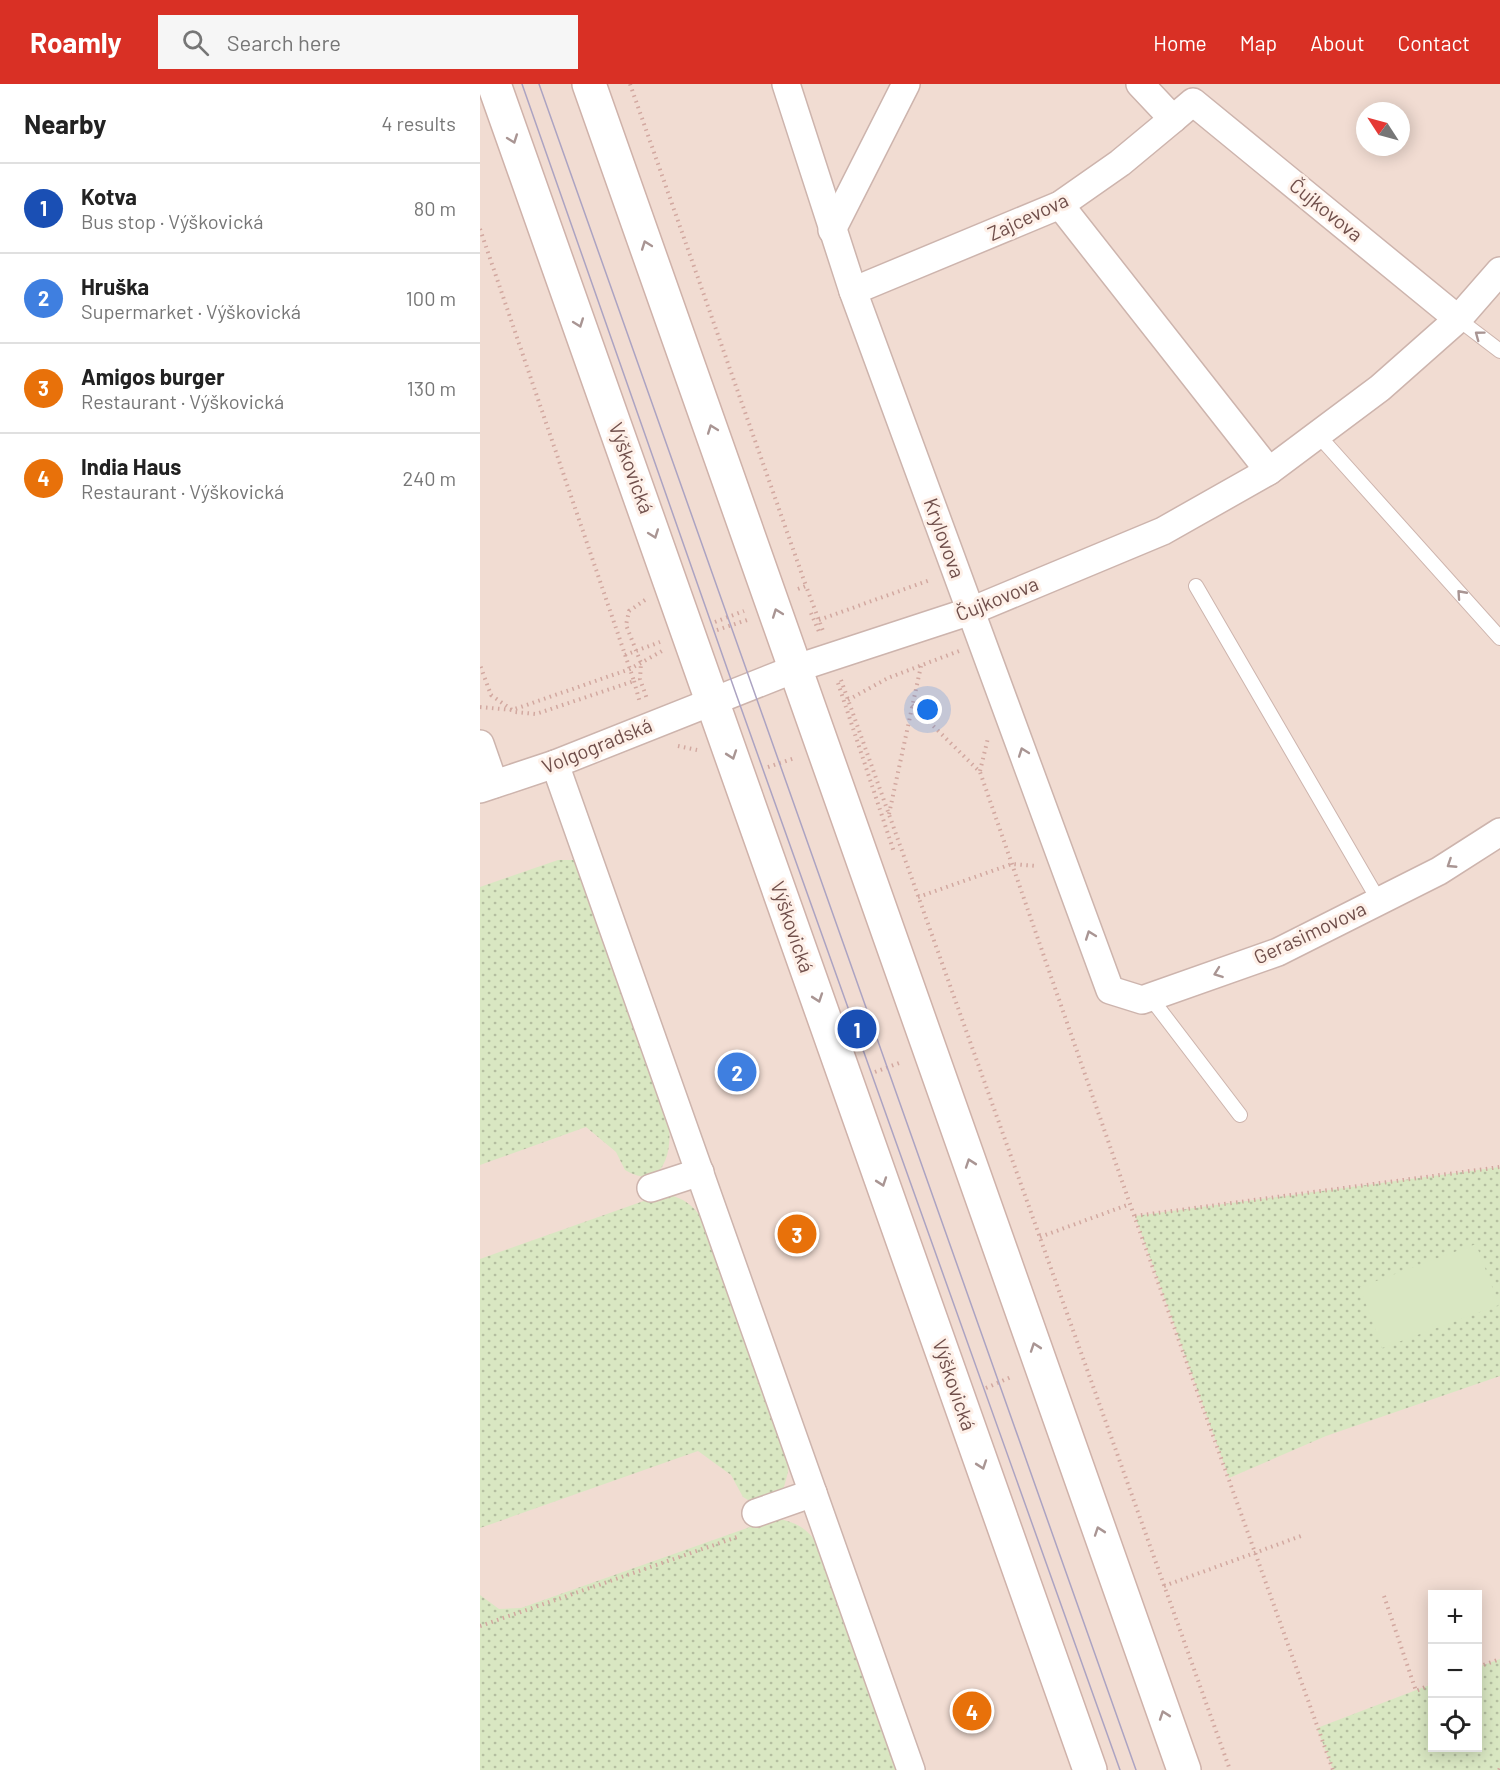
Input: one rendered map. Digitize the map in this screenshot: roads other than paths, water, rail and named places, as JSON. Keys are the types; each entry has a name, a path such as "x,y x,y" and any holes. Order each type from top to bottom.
{"street":[{"name":"Výškovická","path":"494,84 1090,1770"},
{"path":"589,84 1184,1770"},
{"name":"Krylovova","path":"786,84 853,291 1110,990"},
{"path":"832,230 906,84"},
{"path":"1140,84 1183,110"},
{"name":"Čujkovova","path":"1183,110 1458,319"},
{"name":"Zajcevova","path":"853,291 1060,205 1120,163 1183,110"},
{"path":"1060,205 1269,471"},
{"name":"Čujkovova","path":"713,699 797,668 971,611 1163,531 1269,471 1380,388 1458,319 1500,271"},
{"name":"Volgogradská","path":"487,786 555,764 713,699"},
{"path":"480,744 487,786"},
{"path":"555,764 911,1770"},
{"name":"Gerasimovova","path":"1110,990 1142,1000 1278,952 1439,871 1500,832"},
{"path":"651,1188 700,1172"},
{"path":"749,1524 813,1493"}],"lane":[{"name":"Čujkovova","path":"1458,319 1500,351"},
{"path":"1318,435 1500,638"},
{"path":"1196,586 1379,901"},
{"path":"1150,997 1240,1115"}],"tram line":[{"path":"522,84 735,691 1120,1770"},
{"path":"539,84 1136,1770"}],"place":[{"name":"Kotva","path":"857,1029"},
{"name":"Hruška","path":"737,1072"},
{"name":"Amigos burger","path":"797,1234"},
{"name":"India Haus","path":"972,1711"}]}
